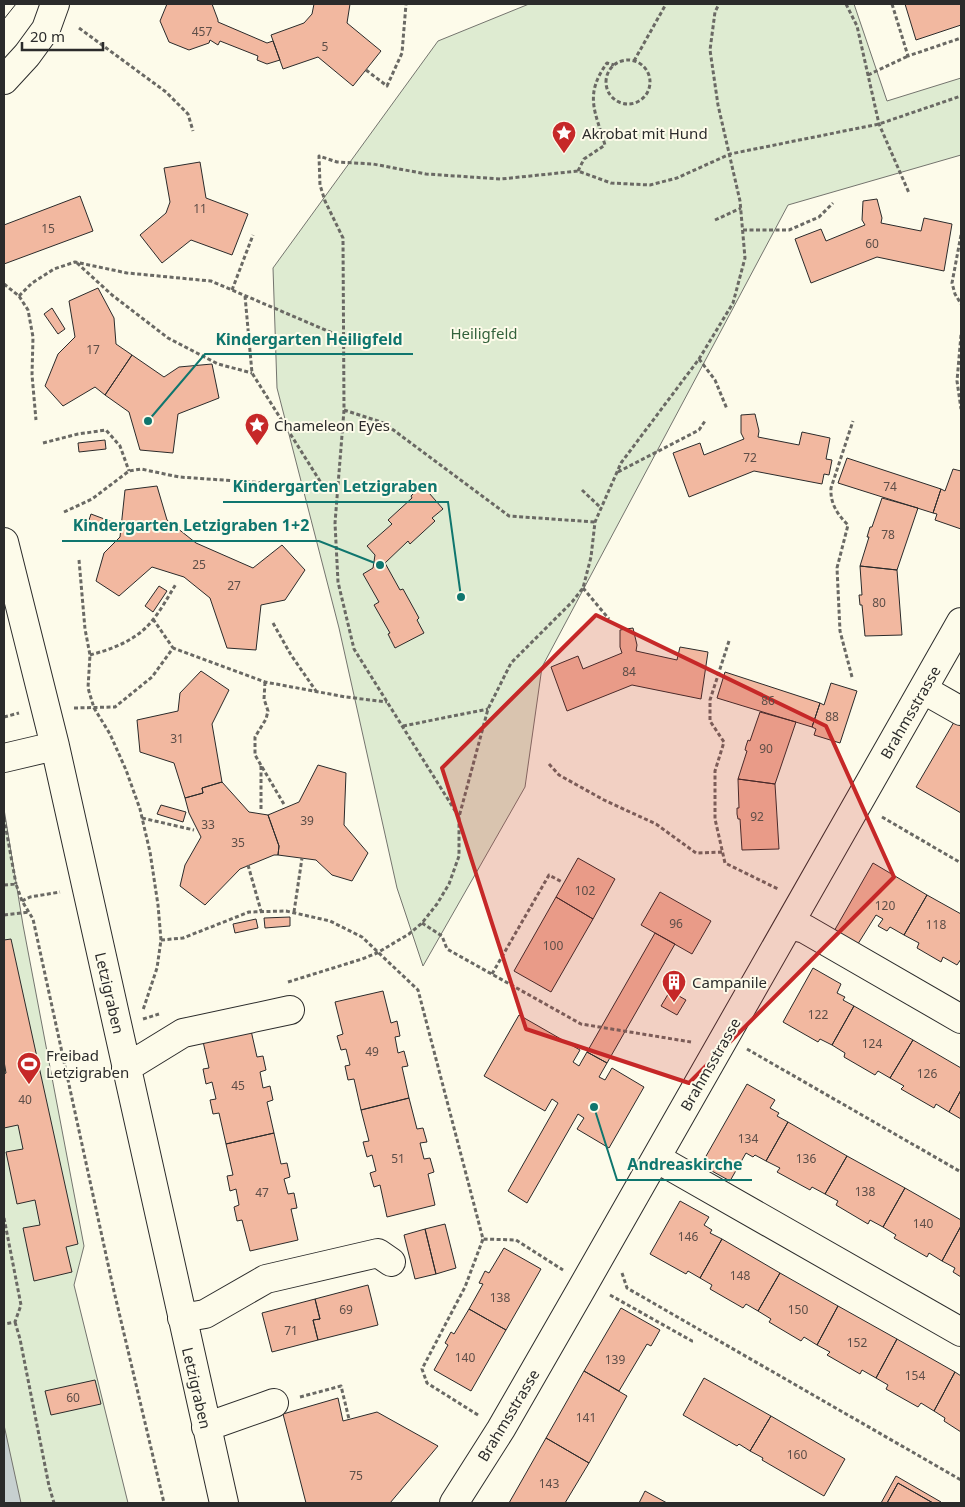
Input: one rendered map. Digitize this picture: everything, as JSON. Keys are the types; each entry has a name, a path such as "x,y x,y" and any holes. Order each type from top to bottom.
{"street":[{"path":"4,80 27,55 46,29 55,4"},
{"name":"Letzigraben","path":"4,542 56,746 224,1503"},
{"name":"Brahmsstrasse","path":"457,1499 501,1429 924,690 961,622"},
{"path":"924,690 961,711"},
{"path":"4,758 56,746"},
{"path":"789,925 805,929 961,1019"},
{"path":"126,1068 183,1032 290,1010"},
{"path":"656,1158 961,1332"},
{"path":"182,1318 205,1314 266,1279 378,1253 391,1262"},
{"path":"206,1426 274,1404"}],"path":[{"path":"366,70 387,86 402,53 406,4"},
{"path":"634,61 666,4"},
{"path":"284,983 362,960 377,953 409,934 422,923 437,904 449,884 459,856 459,817 488,709 511,663 572,602 583,588 591,557 595,522 621,463 699,359 733,303 745,258 741,208 718,105 710,50 715,12 719,4"},
{"path":"846,4 857,26 879,124 909,193"},
{"path":"892,4 908,56"},
{"path":"79,28 166,92 188,114 193,131"},
{"path":"868,75 908,56 961,38"},
{"path":"621,61 634,61 644,66 650,82 648,92 642,99 634,104 624,104 616,101 610,95 606,88 606,79 614,65 621,61"},
{"path":"578,171 584,159 605,146 592,102 594,86 600,72 607,62 614,65"},
{"path":"459,817 354,649 338,582 335,523 344,410 343,238 325,201 320,185 319,156 338,162 373,164 426,174 501,179 578,171 611,183 650,185 677,178 730,154 879,124 961,96"},
{"path":"743,230 790,230 818,217 833,203"},
{"path":"715,220 741,208"},
{"path":"232,290 252,235"},
{"path":"961,235 952,283 955,294 961,304"},
{"path":"19,296 32,283 54,269 75,262 127,273 211,281 344,338"},
{"path":"75,262 112,295 168,338 218,364 252,373"},
{"path":"4,284 19,296 28,310 34,336 32,375 36,420"},
{"path":"245,296 252,373 324,487"},
{"path":"961,335 957,382 961,409"},
{"path":"699,359 715,380 727,409"},
{"path":"344,410 384,423 509,516 595,522"},
{"path":"617,472 699,430 706,421"},
{"path":"852,677 840,631 837,568 848,525 839,516 830,498 831,488 853,421"},
{"path":"43,443 78,434 106,430 120,446 128,471"},
{"path":"64,512 92,499 128,471 142,469 179,477 338,488"},
{"path":"582,490 601,508"},
{"path":"79,560 85,629 90,655 88,688 94,708 110,734 126,770 142,818 150,852 158,905 161,940 157,968 140,1020 159,1013"},
{"path":"90,655 113,648 141,632 153,619 176,584"},
{"path":"583,588 609,619"},
{"path":"153,619 174,648 264,682 388,702"},
{"path":"273,623 291,655 317,692"},
{"path":"729,641 710,700 710,721 724,742 715,771 716,819 724,863 780,890"},
{"path":"71,708 115,707 152,677 174,648"},
{"path":"264,682 264,699 268,711 266,719 255,737 255,755 285,806"},
{"path":"402,726 488,709"},
{"path":"4,717 25,711"},
{"path":"549,764 559,775 604,800 656,824 696,853 722,852"},
{"path":"261,766 261,808"},
{"path":"880,816 961,862"},
{"path":"4,818 16,884 22,902 33,919 113,1287 164,1503"},
{"path":"142,818 194,830"},
{"path":"294,912 302,858"},
{"path":"248,865 261,911"},
{"path":"492,974 549,875 562,882"},
{"path":"4,885 16,884"},
{"path":"22,902 30,897 66,891"},
{"path":"4,915 28,912"},
{"path":"161,940 183,938 249,912 294,912 330,921 362,937 418,990 483,1239 465,1287 422,1369 426,1383 480,1416"},
{"path":"422,923 442,936 447,949 582,1024 692,1042"},
{"path":"742,1058 747,1049 961,1172"},
{"path":"4,1218 21,1305 16,1322 54,1503"},
{"path":"483,1239 516,1240 565,1271"},
{"path":"627,1265 622,1273 627,1288 961,1480"},
{"path":"609,1294 695,1341"},
{"path":"4,1324 16,1322"},
{"path":"274,1404 341,1386 349,1419"}],"highlighted area":[{"path":"596,615 826,726 894,877 689,1083 526,1029 442,768"}],"green space":[{"name":"Heiligfeld","path":"529,4 854,4 887,101 961,78 961,155 788,205 542,667 525,787 423,966 397,888 339,628 277,388 273,268 438,41"},
{"name":"Freibad Letzigraben","path":"4,809 23,925 84,1246 74,1285 128,1503 4,1503"}],"shaded area":[{"path":"4,1425 21,1503 4,1503"}],"building":[{"path":"167,4 212,4 218,22 267,43 273,41 280,60 267,64 257,60 258,56 220,41 218,45 210,40 209,43 189,50 169,42 160,21"},
{"path":"314,4 350,4 347,23 381,51 353,86 318,57 283,69 271,35 304,23 312,14"},
{"path":"905,4 961,4 961,25 916,40"},
{"path":"200,162 206,198 248,214 232,255 191,240 162,263 140,235 166,213 170,202 164,168"},
{"path":"80,196 93,231 4,264 4,225"},
{"path":"877,199 882,218 881,223 921,231 924,218 952,224 944,271 877,257 811,283 795,239 821,229 826,241 865,225 862,220 863,201"},
{"path":"98,288 114,318 116,344 132,355 105,395 95,387 63,406 45,386 58,354 75,337 69,301"},
{"path":"52,308 65,329 58,334 44,314"},
{"path":"132,355 164,377 179,367 212,364 219,398 178,414 173,453 140,450 129,412 105,395"},
{"path":"755,414 759,431 758,437 799,445 802,432 830,438 826,459 832,460 829,475 824,474 822,484 754,471 689,497 673,453 700,443 704,455 744,439 741,433 741,415"},
{"path":"105,440 106,449 79,452 78,443"},
{"path":"847,458 941,489 933,513 838,483"},
{"path":"953,469 961,471 961,529 935,520 937,514 933,513 941,489 945,491"},
{"path":"422,485 443,509 432,518 435,521 410,544 408,541 385,563 400,590 403,589 419,618 417,620 424,633 395,648 388,634 390,633 374,605 379,602 363,574 373,568 375,555 367,546 392,524 388,520 412,498 411,496"},
{"path":"157,486 167,520 196,543 253,568 282,545 305,570 285,600 261,605 256,650 227,648 210,598 184,577 152,567 119,596 96,581 104,553 120,537 125,490"},
{"path":"882,498 918,508 897,570 860,566 869,537 867,537 870,527 872,527"},
{"path":"91,514 115,523 112,531 88,523"},
{"path":"860,566 897,570 902,635 865,636 862,605 860,605 859,595 862,595"},
{"path":"159,586 167,591 153,612 145,606"},
{"path":"633,628 637,645 636,651 677,660 680,647 708,652 701,699 632,685 567,711 551,667 578,656 583,669 622,653 620,630"},
{"path":"201,671 229,690 212,724 222,782 202,788 203,793 185,798 174,763 140,752 137,720 178,711 180,693"},
{"path":"725,672 820,703 812,727 717,698"},
{"path":"831,683 857,691 840,743 814,735 816,729 812,727 820,703 824,705"},
{"path":"760,712 796,722 775,784 738,779 747,751 745,750 746,746 748,740 750,741"},
{"path":"954,722 961,726 961,813 916,787"},
{"path":"318,765 346,773 344,825 368,853 352,881 332,875 316,860 278,855 279,846 268,815 299,802"},
{"path":"738,779 775,784 779,849 742,850 740,819 738,819 737,814 737,808 739,808"},
{"path":"222,782 249,812 268,815 279,846 278,855 240,869 205,905 180,886 185,865 201,837 189,813 185,798 203,793 202,788"},
{"path":"161,805 186,812 183,822 157,814"},
{"path":"578,858 615,879 593,919 556,897"},
{"path":"873,863 927,895 904,935 890,927 887,931 878,926 883,919 876,915 856,947 833,933"},
{"path":"660,892 711,921 692,954 641,925"},
{"path":"927,895 961,914 961,959 957,965 943,957 941,962 917,948 919,943 904,935"},
{"path":"556,897 593,919 551,992 514,971"},
{"path":"290,917 290,926 265,928 264,918"},
{"path":"256,919 258,928 235,933 233,924"},
{"path":"655,933 675,944 607,1063 587,1052"},
{"path":"11,939 78,1244 66,1247 72,1272 34,1281 23,1228 40,1225 35,1200 17,1204 6,1152 23,1149 18,1125 4,1128 4,1074 6,1073 4,1061 4,940"},
{"path":"813,968 841,984 837,993 845,997 843,1000 854,1006 832,1045 820,1039 818,1042 783,1022"},
{"path":"383,991 391,1023 397,1021 400,1036 395,1037 398,1053 404,1051 408,1066 402,1067 409,1098 361,1110 354,1079 348,1080 345,1066 350,1065 346,1049 341,1050 337,1036 343,1034 335,1002"},
{"name":"Campanile","path":"670,991 686,1000 677,1015 661,1006"},
{"path":"854,1006 913,1040 890,1078 878,1071 875,1075 844,1057 845,1053 832,1045"},
{"path":"519,1015 580,1050 573,1062 579,1066 587,1052 607,1063 599,1077 605,1080 612,1068 644,1087 609,1148 577,1129 584,1118 578,1114 527,1203 508,1191 558,1103 552,1099 545,1111 484,1076"},
{"path":"250,1026 257,1057 263,1056 266,1070 260,1072 263,1088 270,1086 273,1100 267,1102 274,1133 226,1144 219,1113 213,1114 210,1100 216,1099 212,1082 206,1084 203,1069 209,1068 202,1037"},
{"path":"913,1040 961,1068 961,1090 949,1112 936,1104 934,1108 901,1089 904,1086 890,1078"},
{"path":"747,1084 775,1100 770,1108 779,1113 777,1116 788,1122 766,1161 746,1153 730,1181 701,1165"},
{"path":"961,1090 961,1119 949,1112"},
{"path":"409,1098 417,1129 423,1128 427,1142 420,1143 424,1159 430,1158 434,1172 428,1174 435,1205 387,1217 380,1185 374,1187 370,1173 376,1171 372,1155 367,1157 363,1142 369,1141 361,1110"},
{"path":"788,1122 847,1156 825,1194 812,1187 810,1190 777,1172 780,1168 766,1161"},
{"path":"274,1133 281,1164 287,1163 290,1177 284,1179 288,1194 294,1193 297,1208 291,1209 298,1240 250,1251 242,1220 237,1221 234,1207 239,1205 236,1189 230,1191 227,1176 233,1175 226,1144"},
{"path":"847,1156 905,1188 883,1227 870,1220 868,1224 836,1205 838,1201 825,1194"},
{"path":"905,1188 961,1220 961,1226 942,1261 929,1253 927,1257 894,1238 896,1235 883,1227"},
{"path":"680,1201 709,1217 704,1225 712,1230 710,1233 722,1239 700,1278 688,1271 686,1274 650,1254"},
{"path":"445,1224 456,1268 436,1274 425,1229"},
{"path":"961,1226 961,1277 953,1272 955,1268 942,1261"},
{"path":"425,1229 436,1274 415,1279 404,1235"},
{"path":"722,1239 780,1273 758,1311 746,1304 743,1308 710,1289 712,1285 700,1278"},
{"path":"504,1248 541,1269 506,1330 469,1309 483,1284 479,1283 485,1271 489,1273"},
{"path":"780,1273 838,1306 817,1345 804,1337 801,1341 769,1322 771,1319 758,1311"},
{"path":"368,1285 378,1325 318,1340 313,1320 320,1319 315,1299"},
{"path":"315,1299 320,1319 313,1320 318,1340 272,1352 262,1313"},
{"path":"838,1306 897,1339 876,1378 862,1370 860,1374 827,1355 830,1352 817,1345"},
{"path":"621,1308 660,1330 651,1346 647,1344 619,1391 584,1371"},
{"path":"469,1309 506,1330 471,1391 434,1370 448,1345 445,1343 451,1332 454,1334"},
{"path":"897,1339 955,1372 934,1411 921,1403 918,1407 886,1389 888,1385 876,1378"},
{"path":"584,1371 627,1396 589,1463 546,1438"},
{"path":"955,1372 961,1376 961,1432 944,1421 945,1418 934,1411"},
{"path":"704,1378 771,1416 750,1451 739,1444 737,1446 683,1415"},
{"path":"95,1380 101,1404 51,1415 45,1391"},
{"path":"338,1398 343,1421 377,1412 438,1446 390,1503 306,1503 283,1414"},
{"path":"771,1416 845,1459 824,1496 750,1451"},
{"path":"546,1438 589,1463 565,1503 509,1503"},
{"path":"896,1476 941,1502 933,1503 898,1483 887,1503 881,1503"},
{"path":"898,1483 933,1503 887,1503"},
{"path":"645,1491 667,1503 639,1503"}],"tram line":[{"path":"4,19 16,4"}],"place":[{"name":"Akrobat mit Hund","path":"564,154"},
{"name":"Kindergarten Heiligfeld","path":"148,421"},
{"name":"Chameleon Eyes","path":"257,446"},
{"name":"Kindergarten Letzigraben 1+2","path":"380,565"},
{"name":"Kindergarten Letzigraben","path":"461,597"},
{"name":"Campanile","path":"674,1003"},
{"name":"Freibad Letzigraben","path":"29,1085"},
{"name":"Andreaskirche","path":"594,1107"}]}
